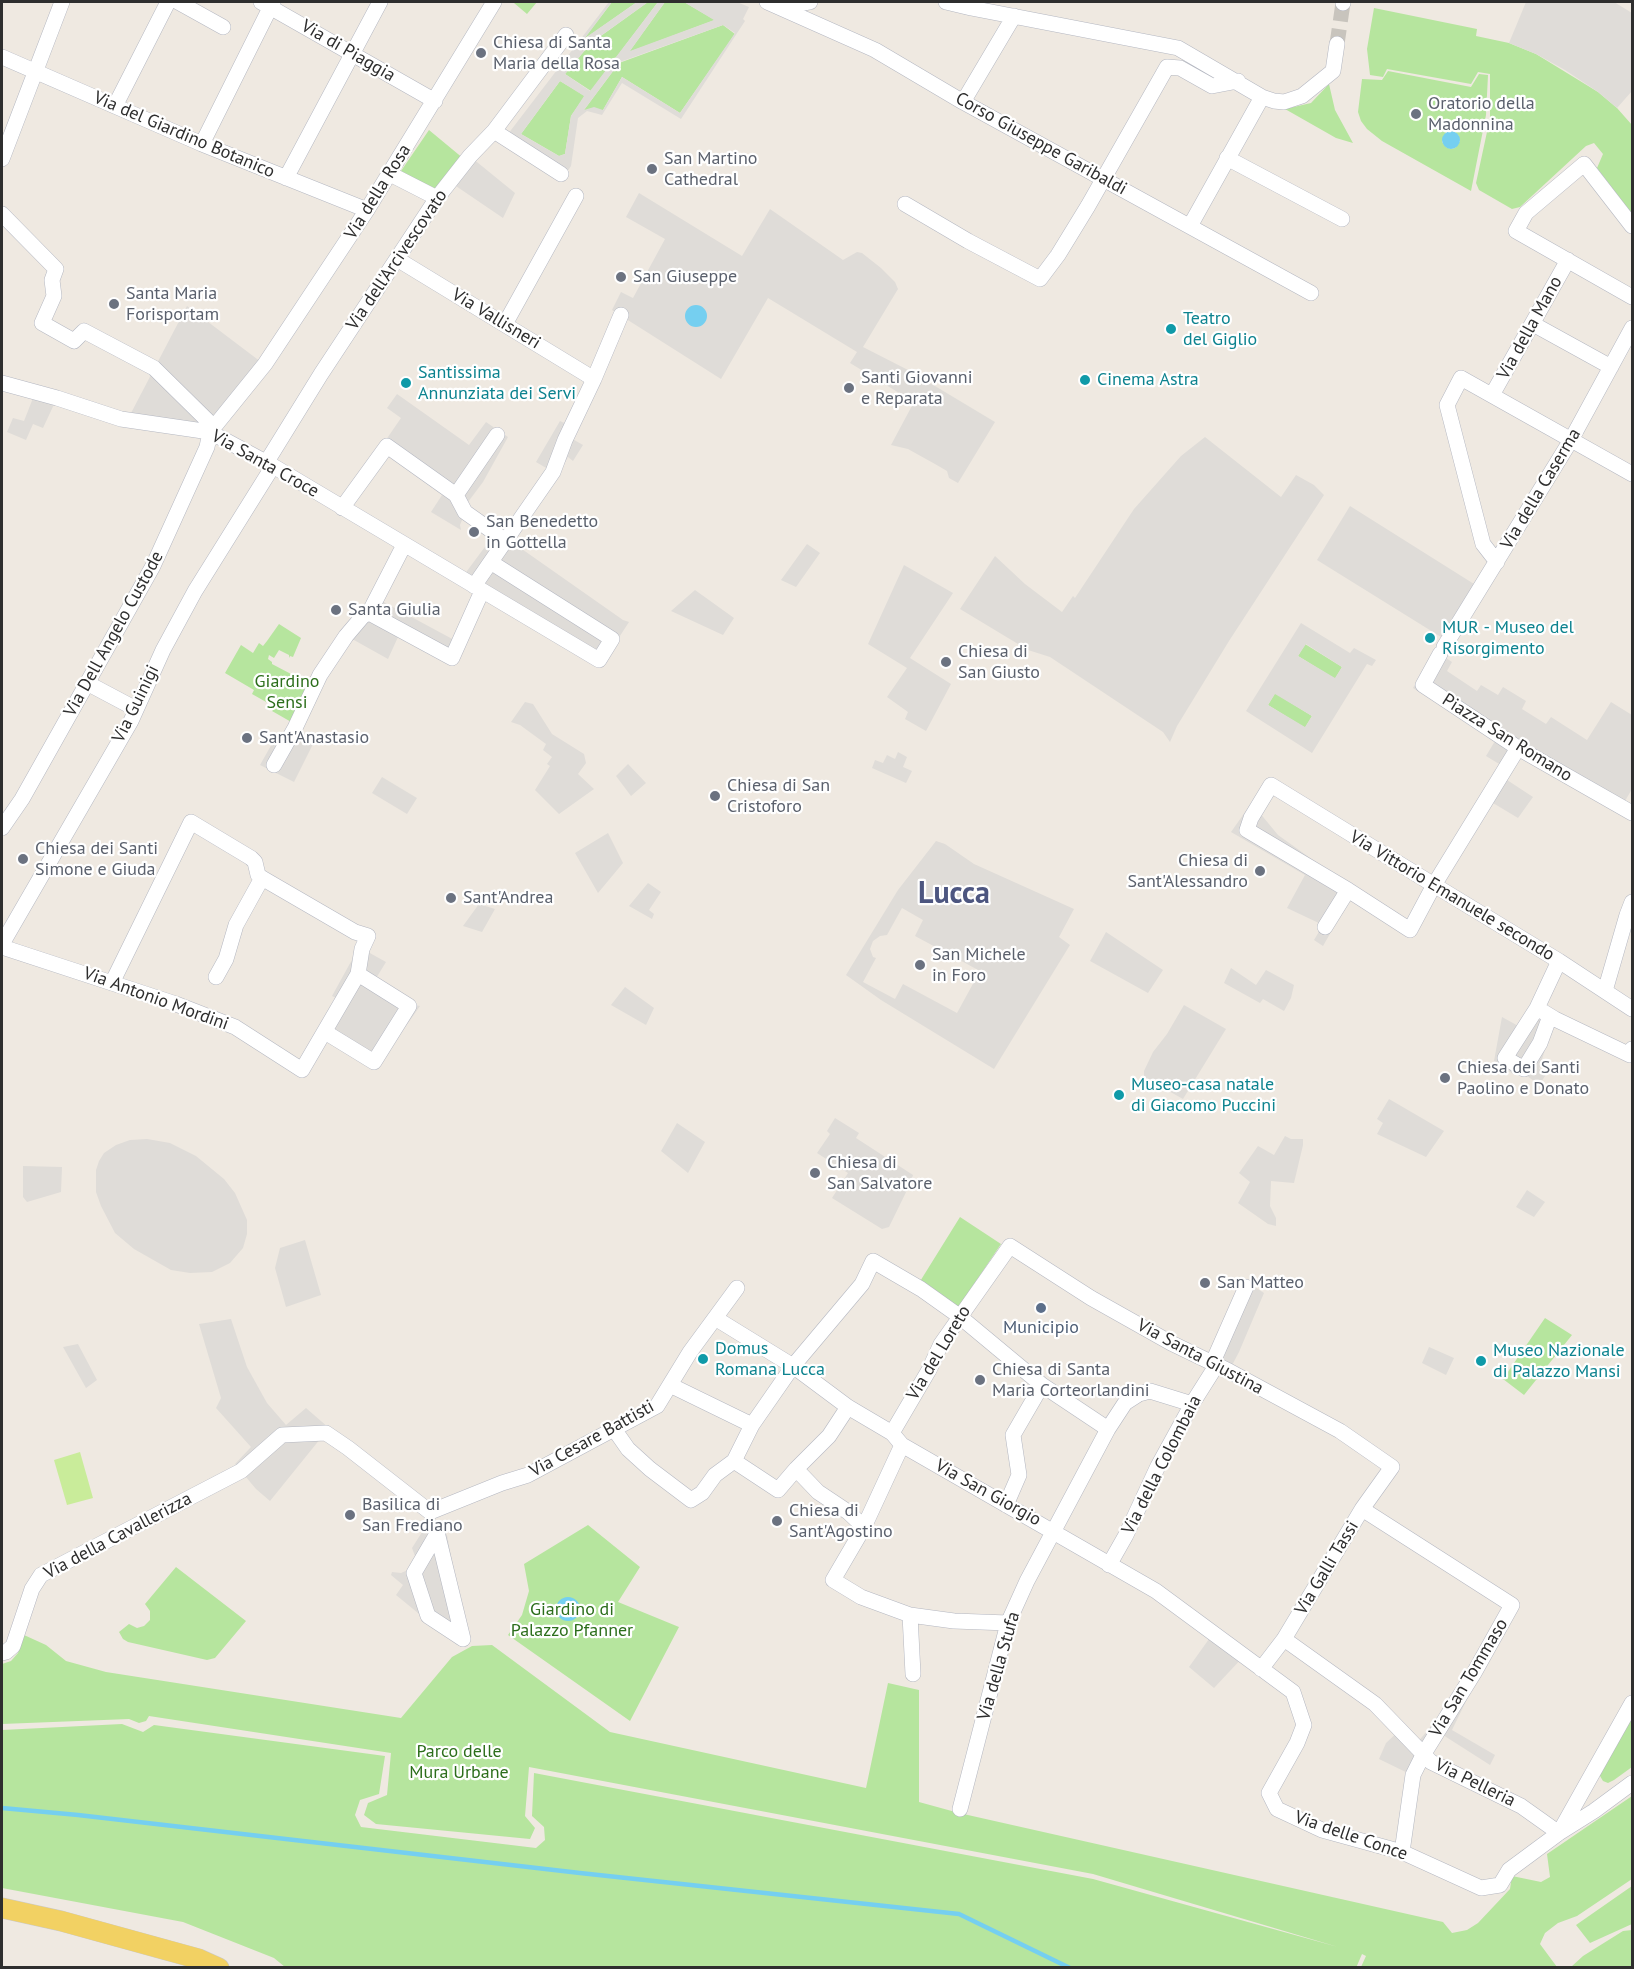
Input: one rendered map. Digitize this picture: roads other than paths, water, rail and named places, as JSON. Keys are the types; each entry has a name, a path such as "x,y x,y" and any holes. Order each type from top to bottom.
{"main road":[{"path":"2,1908 70,1923 199,1959 219,1968"}],"street":[{"path":"2,158 63,2"},
{"path":"116,106 168,2"},
{"path":"178,2 223,27"},
{"path":"286,178 380,2"},
{"name":"Via della Rosa","path":"212,430 265,364 367,210 494,2"},
{"path":"485,16 501,2"},
{"name":"Corso Giuseppe Garibaldi","path":"767,2 783,7 875,50 963,102 1311,292"},
{"path":"783,7 810,2"},
{"path":"946,2 1178,48 1262,97 1274,101 1294,100 1308,92 1333,71 1337,44"},
{"path":"202,144 268,3"},
{"name":"Via di Piaggia","path":"268,3 435,101"},
{"path":"963,102 1014,16"},
{"name":"Via dell'Arcivescovato","path":"270,464 321,374 437,198 470,156 494,131 566,35"},
{"name":"Via del Giardino Botanico","path":"2,57 202,144 367,210"},
{"path":"905,204 1040,279 1058,255 1167,67 1180,68 1212,86 1238,81"},
{"path":"1190,226 1262,97"},
{"path":"494,131 561,174"},
{"path":"1227,158 1342,219"},
{"path":"1632,226 1584,164 1526,213 1516,231 1632,297"},
{"path":"390,174 437,198"},
{"path":"505,324 576,196"},
{"path":"2,214 56,269 52,280 54,296 42,323 74,341 84,331 154,368 212,430"},
{"name":"Via Vallisneri","path":"397,259 594,379"},
{"name":"Via della Mano","path":"1492,395 1568,260"},
{"path":"369,613 452,658 478,589 492,562 553,472 621,315"},
{"path":"1533,324 1611,367"},
{"name":"Via della Caserma","path":"1442,650 1571,440 1632,328"},
{"path":"1497,562 1483,544 1447,405 1461,378 1632,474"},
{"name":"Via Santa Croce","path":"2,383 122,419 212,430 599,660 612,639 492,562"},
{"name":"Via Dell Angelo Custode","path":"2,828 22,799 153,566 207,447 212,430"},
{"path":"456,495 497,435"},
{"path":"342,508 387,446 456,495 465,512 506,542"},
{"name":"Via Guinigi","path":"2,945 131,721 163,650 195,591 270,464"},
{"path":"274,765 295,728 320,675 346,636 363,616 369,613 404,545"},
{"name":"Piazza San Romano","path":"1442,650 1423,686 1518,748 1628,810"},
{"path":"87,683 135,709"},
{"path":"1325,927 1350,892 1410,930 1434,885 1518,748"},
{"name":"Via Vittorio Emanuele secondo","path":"1350,892 1247,830 1251,818 1271,784 1559,960 1632,1009"},
{"path":"112,983 191,822 251,858 255,862 258,875 262,878 355,932 368,936 362,949 358,974 325,1032 374,1062 409,1006 358,974"},
{"path":"216,977 226,959 236,925 262,878"},
{"path":"1605,990 1632,902"},
{"name":"Via Antonio Mordini","path":"2,945 176,1004 235,1027 303,1070 325,1032"},
{"path":"1559,960 1544,1012 1631,1052"},
{"name":"Via del Loreto","path":"910,1615 861,1597 833,1580 864,1527 897,1439 940,1344 1010,1246"},
{"name":"Via Santa Giustina","path":"1010,1246 1091,1298 1171,1343 1340,1431 1392,1467"},
{"path":"614,1429 627,1449 691,1500 702,1493 716,1475 734,1461 752,1425 794,1366 862,1284 873,1261 921,1289 959,1316 1042,1385 1108,1429"},
{"name":"Via della Colombaia","path":"1108,1565 1126,1535 1158,1466 1214,1365 1246,1287"},
{"name":"Via Cesare Battisti","path":"430,1512 528,1475 657,1406 690,1352 737,1288"},
{"name":"Via San Giorgio","path":"715,1318 794,1366 848,1407 897,1439 1006,1505 1053,1530 1108,1565 1156,1591 1261,1669"},
{"path":"670,1385 752,1425"},
{"path":"1006,1505 1019,1475 1013,1435 1042,1385"},
{"name":"Via della Stufa","path":"960,1809 1008,1623 1053,1530 1108,1429 1125,1403 1139,1394 1150,1391 1192,1404"},
{"path":"734,1461 778,1490 829,1436 848,1407"},
{"name":"Via della Cavallerizza","path":"2,1653 13,1646 32,1588 41,1575 241,1471 282,1435 326,1433 430,1512"},
{"name":"Via Galli Tassi","path":"1261,1669 1284,1640 1362,1509 1392,1467"},
{"path":"796,1469 818,1492 848,1512 864,1527"},
{"name":"Via San Tommaso","path":"1362,1509 1512,1605 1413,1775 1402,1852"},
{"path":"430,1512 438,1532 463,1640 428,1616 414,1573 438,1532"},
{"path":"913,1674 910,1615 954,1621 1008,1623"},
{"name":"Via Pelleria","path":"1284,1640 1375,1704 1431,1762 1521,1806 1559,1833"},
{"name":"Via delle Conce","path":"1261,1669 1293,1692 1304,1725 1297,1743 1269,1793 1277,1809 1322,1830 1402,1852 1481,1888 1500,1885 1509,1870 1559,1833"},
{"path":"1559,1833 1632,1703"},
{"path":"1559,1833 1632,1783"}],"water":[{"path":"1451,131 1457,134 1460,140 1457,146 1451,149 1445,146 1442,140 1445,134"},
{"path":"692,305 700,305 707,312 707,320 700,327 692,327 685,320 685,312"},
{"path":"568,1597 577,1600 580,1609 577,1618 568,1621 559,1618 556,1609 559,1600"}],"waterway":[{"path":"2,1808 959,1914 1070,1968"}],"tunnel":[{"path":"1337,44 1343,3"}],"place":[{"name":"Chiesa di Santa Maria della Rosa","path":"481,53"},
{"name":"Oratorio della Madonnina","path":"1416,114"},
{"name":"San Martino Cathedral","path":"652,169"},
{"name":"San Giuseppe","path":"621,277"},
{"name":"Santa Maria Forisportam","path":"114,304"},
{"name":"Teatro del Giglio","path":"1171,329"},
{"name":"Cinema Astra","path":"1085,380"},
{"name":"Santissima Annunziata dei Servi","path":"406,383"},
{"name":"Santi Giovanni e Reparata","path":"849,388"},
{"name":"San Benedetto in Gottella","path":"474,532"},
{"name":"Santa Giulia","path":"336,610"},
{"name":"MUR - Museo del Risorgimento","path":"1430,638"},
{"name":"Chiesa di San Giusto","path":"946,662"},
{"name":"Sant'Anastasio","path":"247,738"},
{"name":"Chiesa di San Cristoforo","path":"715,796"},
{"name":"Chiesa dei Santi Simone e Giuda","path":"23,859"},
{"name":"Chiesa di Sant'Alessandro","path":"1260,871"},
{"name":"Sant'Andrea","path":"451,898"},
{"name":"San Michele in Foro","path":"920,965"},
{"name":"Chiesa dei Santi Paolino e Donato","path":"1445,1078"},
{"name":"Museo-casa natale di Giacomo Puccini","path":"1119,1095"},
{"name":"Chiesa di San Salvatore","path":"815,1173"},
{"name":"San Matteo","path":"1205,1283"},
{"name":"Municipio","path":"1041,1308"},
{"name":"Domus Romana Lucca","path":"703,1359"},
{"name":"Museo Nazionale di Palazzo Mansi","path":"1481,1361"},
{"name":"Chiesa di Santa Maria Corteorlandini","path":"980,1380"},
{"name":"Basilica di San Frediano","path":"350,1515"},
{"name":"Chiesa di Sant'Agostino","path":"777,1521"}],"district":[{"name":"Lucca","path":"954,894"}],"park label":[{"name":"Giardino Sensi","path":"287,692"},
{"name":"Giardino di Palazzo Pfanner","path":"572,1620"},
{"name":"Parco delle Mura Urbane","path":"459,1762"}]}
